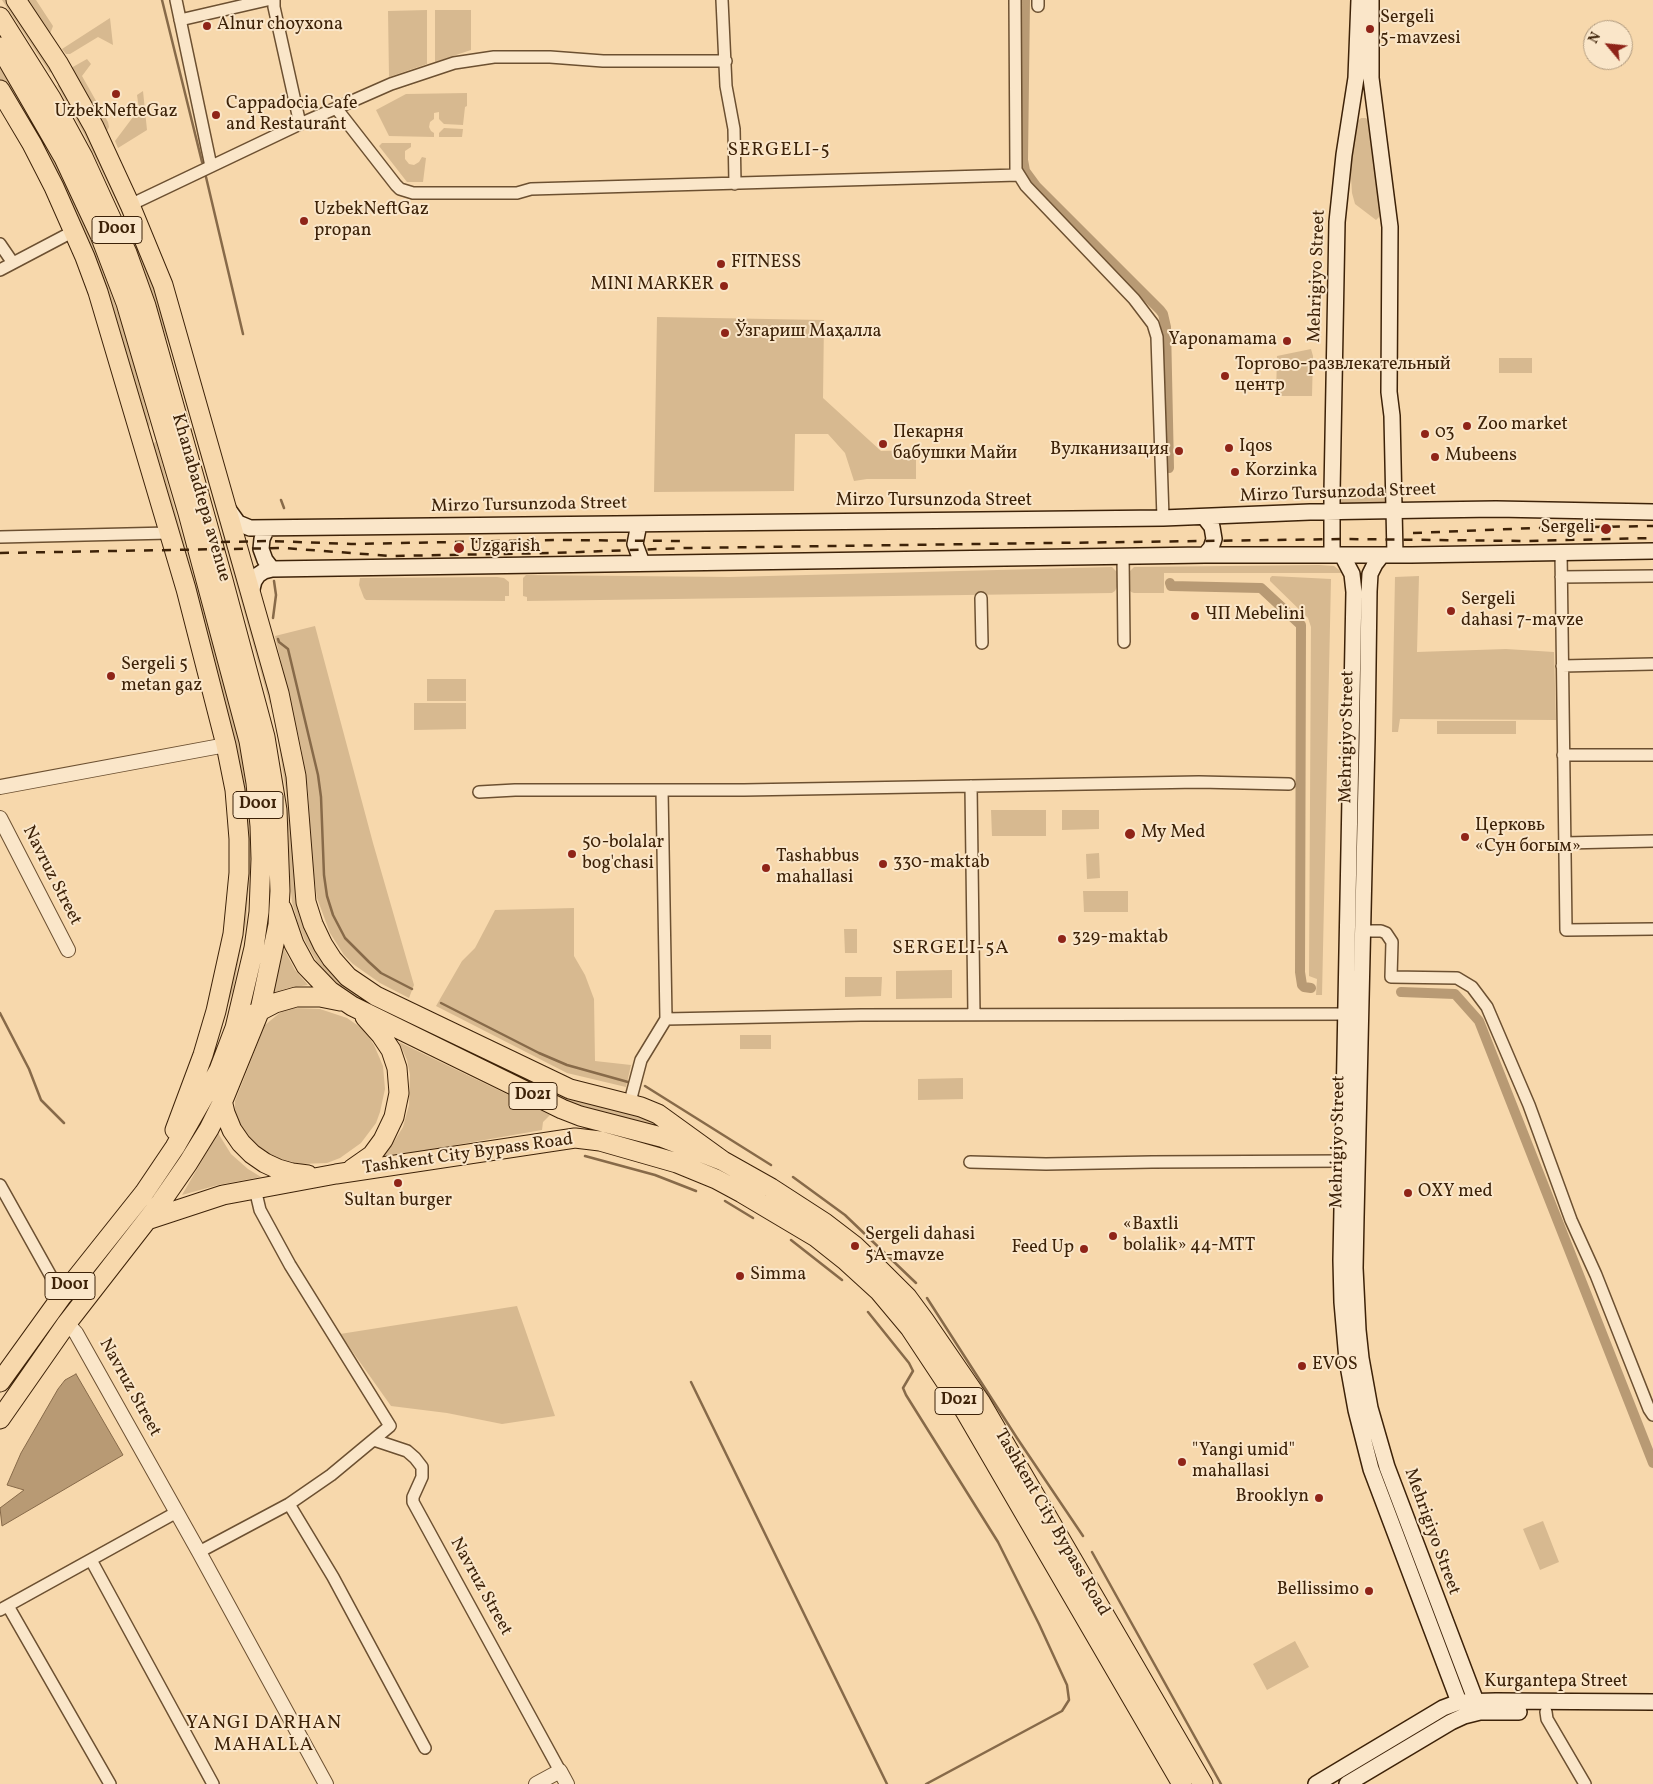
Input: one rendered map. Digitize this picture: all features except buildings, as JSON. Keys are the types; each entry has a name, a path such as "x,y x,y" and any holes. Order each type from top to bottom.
{"highway":[{"path":"16,0 72,87 105,148 163,285 279,693 296,776 306,902 317,935 336,964 352,980 376,996 558,1084 583,1093 650,1110 665,1118 724,1161"},
{"name":"Khanabadtepa avenue","path":"0,17 51,98 83,157 127,253 146,306 149,351 159,414 188,513 249,741 256,783 260,826 259,912 251,962 235,1028"},
{"name":"Khanabadtepa avenue","path":"0,47 50,132 80,191 149,351 221,571 265,737 276,810 280,891 276,933 260,1010"},
{"path":"34,70 72,87"},
{"path":"0,90 35,151 74,231 98,292 186,589 226,745 235,790 239,839 237,907 216,1011 200,1064 173,1135 144,1193"},
{"path":"127,253 132,209"},
{"path":"146,452 159,414"},
{"path":"265,737 279,693"},
{"name":"Tashkent City Bypass Road","path":"219,1070 222,1103 227,1119 235,1134 248,1150 265,1163 292,1173 306,1175 336,1174 357,1166 376,1150 392,1123 396,1112 399,1092 397,1068 388,1044 376,1029 352,1006 324,985 302,959 286,922 280,891"},
{"name":"Tashkent City Bypass Road","path":"235,1028 260,1010 280,1001 308,996 326,998 352,1006 543,1101 569,1112 661,1138 724,1161 771,1188 825,1223 855,1246 906,1297 943,1345 1012,1454 1203,1784"},
{"name":"D001","path":"0,1419 67,1323 147,1220 188,1163 209,1129 222,1103 260,1010"},
{"name":"D001","path":"0,1382 62,1296 144,1193 176,1146 219,1070 235,1028"},
{"path":"563,1139 556,1132 554,1123 560,1116 569,1112"},
{"name":"Tashkent City Bypass Road","path":"147,1220 223,1195 255,1189 336,1174 563,1139 587,1138 661,1158 696,1170 767,1206 846,1260 879,1291 910,1328 946,1380 996,1463 1182,1784"},
{"path":"996,1463 1006,1464 1012,1454"},
{"path":"1052,1562 1057,1552 1063,1550 1069,1552"}],"main road":[{"name":"Mehrigiyo Street","path":"1359,0 1356,78 1344,155 1337,222 1332,512 1337,555 1350,569 1354,592 1353,1014 1355,1268 1358,1330 1370,1408 1390,1475 1478,1707"},
{"path":"1371,0 1371,78 1390,227 1389,392 1392,416 1394,511 1389,555"},
{"name":"Mirzo Tursunzoda Street","path":"226,505 241,525 250,528 1205,518 1332,512 1496,509 1653,512"},
{"path":"1205,518 1212,528 1214,539 1206,555"},
{"path":"639,524 635,544 642,563"},
{"path":"267,528 262,539 261,549 265,560 272,569"},
{"path":"251,593 254,581 258,575 272,569 1123,556 1389,555 1653,551"},
{"name":"Mehrigiyo Street","path":"1389,555 1372,568 1369,582 1362,931 1353,1014 1344,1161 1341,1260 1342,1302 1347,1360 1356,1410 1371,1469 1459,1702"},
{"name":"Kurgantepa Street","path":"1316,1784 1435,1713 1459,1702 1478,1707 1546,1712 1653,1713"},
{"name":"Kurgantepa Street","path":"1347,1784 1478,1707 1653,1702"}],"street":[{"path":"176,0 211,166"},
{"path":"180,20 266,0"},
{"path":"274,0 300,124"},
{"path":"722,0 726,86 734,129 735,184"},
{"path":"1015,0 1016,164 1018,176 1134,299 1153,324 1157,337 1163,518"},
{"path":"132,209 211,166 300,124 391,84 435,68 474,59 550,57 603,61 726,61"},
{"path":"336,108 396,185 400,189 413,193 518,193 531,189 1018,176"},
{"path":"0,270 74,231"},
{"path":"0,244 13,263"},
{"path":"0,537 169,533"},
{"path":"1561,552 1566,930 1653,929"},
{"path":"1123,556 1124,642"},
{"path":"1561,577 1653,576"},
{"path":"981,598 982,643"},
{"path":"1562,666 1653,664"},
{"path":"0,787 226,745"},
{"path":"1563,755 1653,754"},
{"path":"479,792 1199,782 1289,784"},
{"path":"971,786 974,1015"},
{"path":"631,1105 641,1060 666,1018 662,790"},
{"name":"Navruz Street","path":"0,818 68,950"},
{"path":"1565,843 1653,841"},
{"path":"1362,931 1381,931 1386,933 1392,942 1392,977 1457,978 1472,987 1487,1007 1528,1105 1571,1220 1596,1275 1652,1411"},
{"path":"666,1018 1353,1014"},
{"path":"970,1162 1046,1164 1344,1161"},
{"path":"0,1185 62,1296"},
{"path":"199,1552 289,1504 331,1475 390,1426 290,1265 260,1210 255,1189"},
{"name":"Navruz Street","path":"67,1323 76,1334 177,1512 326,1784"},
{"name":"Navruz Street","path":"374,1440 407,1451 422,1467 422,1477 413,1497 413,1502 568,1784"},
{"path":"289,1504 333,1577 425,1748"},
{"path":"110,1784 4,1608 177,1512"},
{"path":"91,1560 213,1784"},
{"path":"1546,1712 1547,1719 1585,1784"},
{"path":"536,1784 560,1771"}],"shaded area":[{"path":"2,0 9,0 54,67 50,73"},
{"path":"27,0 36,0 53,26 50,34"},
{"path":"427,10 427,64 389,77 388,11"},
{"path":"435,10 471,10 471,50 435,62"},
{"path":"110,18 113,45 98,37 70,54 66,54 62,49"},
{"path":"87,59 91,64 82,76 108,122 109,127 106,133 71,68"},
{"path":"0,67 48,147 90,237 124,329 150,424 149,428 145,426 20,112 0,80"},
{"path":"57,85 66,88 129,215 127,224 85,136"},
{"path":"143,91 147,130 118,148 115,141 139,109 137,95"},
{"path":"467,93 467,106 465,107 463,125 444,124 439,119 439,112 434,113 434,119 430,122 429,127 434,133 434,137 389,136 376,110 406,94"},
{"path":"1361,118 1366,118 1370,123 1381,203 1379,217 1376,220 1355,204 1352,193 1350,163 1356,123"},
{"path":"444,128 463,129 462,137 439,137 439,133"},
{"path":"382,143 411,143 411,147 405,151 405,159 409,164 414,165 422,157 426,158 423,182 407,182 379,146"},
{"path":"134,233 148,261 273,694 270,705 173,357 134,244"},
{"path":"657,317 824,320 823,398 881,451 916,450 916,479 867,479 854,481 845,453 828,434 795,434 794,491 654,492"},
{"path":"1311,349 1313,356 1312,396 1276,396 1277,356"},
{"path":"1499,358 1532,358 1532,373 1499,373"},
{"path":"155,442 236,727 248,804 251,857 246,923 233,990 216,1040 245,858 151,450"},
{"path":"1339,494 1385,494 1385,504 1339,504"},
{"path":"1334,566 1343,573 1164,573 1164,593 1134,593 1129,589 1129,572 1134,567"},
{"path":"1112,567 1117,572 1117,587 1112,593 527,601 527,597 523,596 523,578 526,575 730,577"},
{"path":"1272,576 1331,579 1322,995 1316,995 1317,979 1309,976 1311,627 1308,618 1270,581"},
{"path":"1419,576 1417,652 1506,649 1554,652 1556,720 1400,719 1398,732 1392,732 1395,577"},
{"path":"360,578 504,578 509,582 509,596 505,596 505,601 366,600 359,585"},
{"path":"315,626 373,843 414,985 409,998 380,983 353,964 344,955 330,933 317,898 312,860 308,791 301,747 275,636"},
{"path":"427,679 466,679 466,701 427,701"},
{"path":"414,703 466,703 466,729 414,730"},
{"path":"280,719 294,812 329,966 641,1112 677,1132 572,1103 356,998 331,979 317,962 306,943 292,902 287,798 276,728"},
{"path":"1437,721 1516,721 1516,734 1437,734"},
{"path":"991,810 1046,810 1046,836 992,836"},
{"path":"1062,810 1099,810 1099,829 1062,830"},
{"path":"1099,853 1100,878 1087,879 1086,854"},
{"path":"1083,891 1128,891 1128,912 1084,912"},
{"path":"574,908 574,956 585,975 594,999 595,1061 631,1065 626,1087 567,1073 436,1006 462,961 475,948 495,910"},
{"path":"844,929 857,929 857,953 845,953"},
{"path":"283,947 295,970 308,985 288,988 273,993"},
{"path":"952,970 952,998 896,999 896,971"},
{"path":"845,977 882,977 881,996 845,997"},
{"path":"294,1008 320,1009 347,1018 360,1027 368,1036 383,1066 385,1089 376,1123 361,1143 340,1158 327,1163 301,1164 276,1158 253,1142 244,1132 235,1112 235,1101 265,1025 282,1011"},
{"path":"740,1035 771,1035 771,1049 740,1049"},
{"path":"399,1042 550,1115 543,1122 542,1130 381,1158 403,1127 409,1105 410,1075 407,1060"},
{"path":"963,1078 963,1099 918,1100 918,1079"},
{"path":"218,1133 231,1154 248,1169 261,1177 218,1185 182,1195"},
{"path":"517,1306 555,1416 502,1424 447,1413 391,1406 340,1334"},
{"path":"76,1374 123,1455 2,1526 0,1508 24,1490 7,1485 21,1453 58,1389 65,1380"},
{"path":"1543,1521 1559,1562 1540,1570 1523,1529"},
{"path":"1295,1641 1309,1667 1267,1690 1253,1664"}],"waterway":[{"path":"162,0 202,162"},
{"path":"1025,0 1023,160 1025,171 1036,186 1163,314 1166,327 1169,468"},
{"path":"206,177 243,334"},
{"path":"281,500 284,508"},
{"path":"273,618 276,595 274,581"},
{"path":"1170,583 1171,586 1261,588 1301,625 1300,972 1302,985 1311,988"},
{"path":"278,639 288,649 318,775 321,797 324,875 327,896 333,915 345,938 369,962 381,973 412,989"},
{"path":"1401,992 1455,994 1479,1021 1653,1463"},
{"path":"441,1003 539,1053 567,1065 628,1082"},
{"path":"0,1013 29,1069 41,1100 64,1123"},
{"path":"645,1086 771,1165"},
{"path":"585,1156 655,1175 696,1191"},
{"path":"793,1177 845,1215 916,1283"},
{"path":"725,1201 753,1218"},
{"path":"791,1240 842,1280"},
{"path":"927,1298 1083,1536"},
{"path":"868,1312 909,1363 913,1371 903,1388 906,1395 998,1542 1067,1685 1069,1700 1062,1711 926,1784"},
{"path":"691,1382 887,1784"},
{"path":"1092,1552 1221,1784"}],"railway":[{"path":"1413,533 1653,526"},
{"path":"0,553 284,548 391,556 685,548 1346,539 1527,541 1653,538"},
{"path":"221,542 270,541 351,544 557,540 681,541"}],"place":[{"name":"Alnur choyxona","path":"207,26"},
{"name":"Sergeli 5-mavzesi","path":"1370,29"},
{"name":"UzbekNefteGaz","path":"116,94"},
{"name":"Cappadocia Cafe and Restaurant","path":"216,115"},
{"name":"UzbekNeftGaz propan","path":"304,221"},
{"name":"FITNESS","path":"721,264"},
{"name":"MINI MARKER","path":"724,286"},
{"name":"Ўзгариш Маҳалла","path":"725,333"},
{"name":"Yaponamama","path":"1287,341"},
{"name":"Торгово-развлекательный центр","path":"1225,376"},
{"name":"Zoo market","path":"1467,426"},
{"name":"03","path":"1425,434"},
{"name":"Пекарня бабушки Майи","path":"883,444"},
{"name":"Iqos","path":"1229,448"},
{"name":"Вулканизация","path":"1179,451"},
{"name":"Mubeens","path":"1435,457"},
{"name":"Korzinka","path":"1235,472"},
{"name":"Sergeli","path":"1606,529"},
{"name":"Uzgarish","path":"459,548"},
{"name":"Sergeli dahasi 7-mavze","path":"1451,611"},
{"name":"ЧП Mebelini","path":"1195,616"},
{"name":"Sergeli 5 metan gaz","path":"111,676"},
{"name":"My Med","path":"1130,834"},
{"name":"Церковь «Сун богым»","path":"1465,837"},
{"name":"50-bolalar bog'chasi","path":"572,854"},
{"name":"330-maktab","path":"883,864"},
{"name":"Tashabbus mahallasi","path":"766,868"},
{"name":"329-maktab","path":"1062,939"},
{"name":"Sultan burger","path":"398,1183"},
{"name":"OXY med","path":"1408,1193"},
{"name":"«Baxtli bolalik» 44-MTT","path":"1113,1236"},
{"name":"Sergeli dahasi 5A-mavze","path":"855,1246"},
{"name":"Feed Up","path":"1084,1249"},
{"name":"Simma","path":"740,1276"},
{"name":"EVOS","path":"1302,1366"},
{"name":"\"Yangi umid\" mahallasi","path":"1182,1462"},
{"name":"Brooklyn","path":"1319,1498"},
{"name":"Bellissimo","path":"1369,1591"}],"district":[{"name":"SERGELI-5","path":"779,152"},
{"name":"SERGELI-5A","path":"951,950"},
{"name":"YANGI DARHAN MAHALLA","path":"264,1736"}]}
